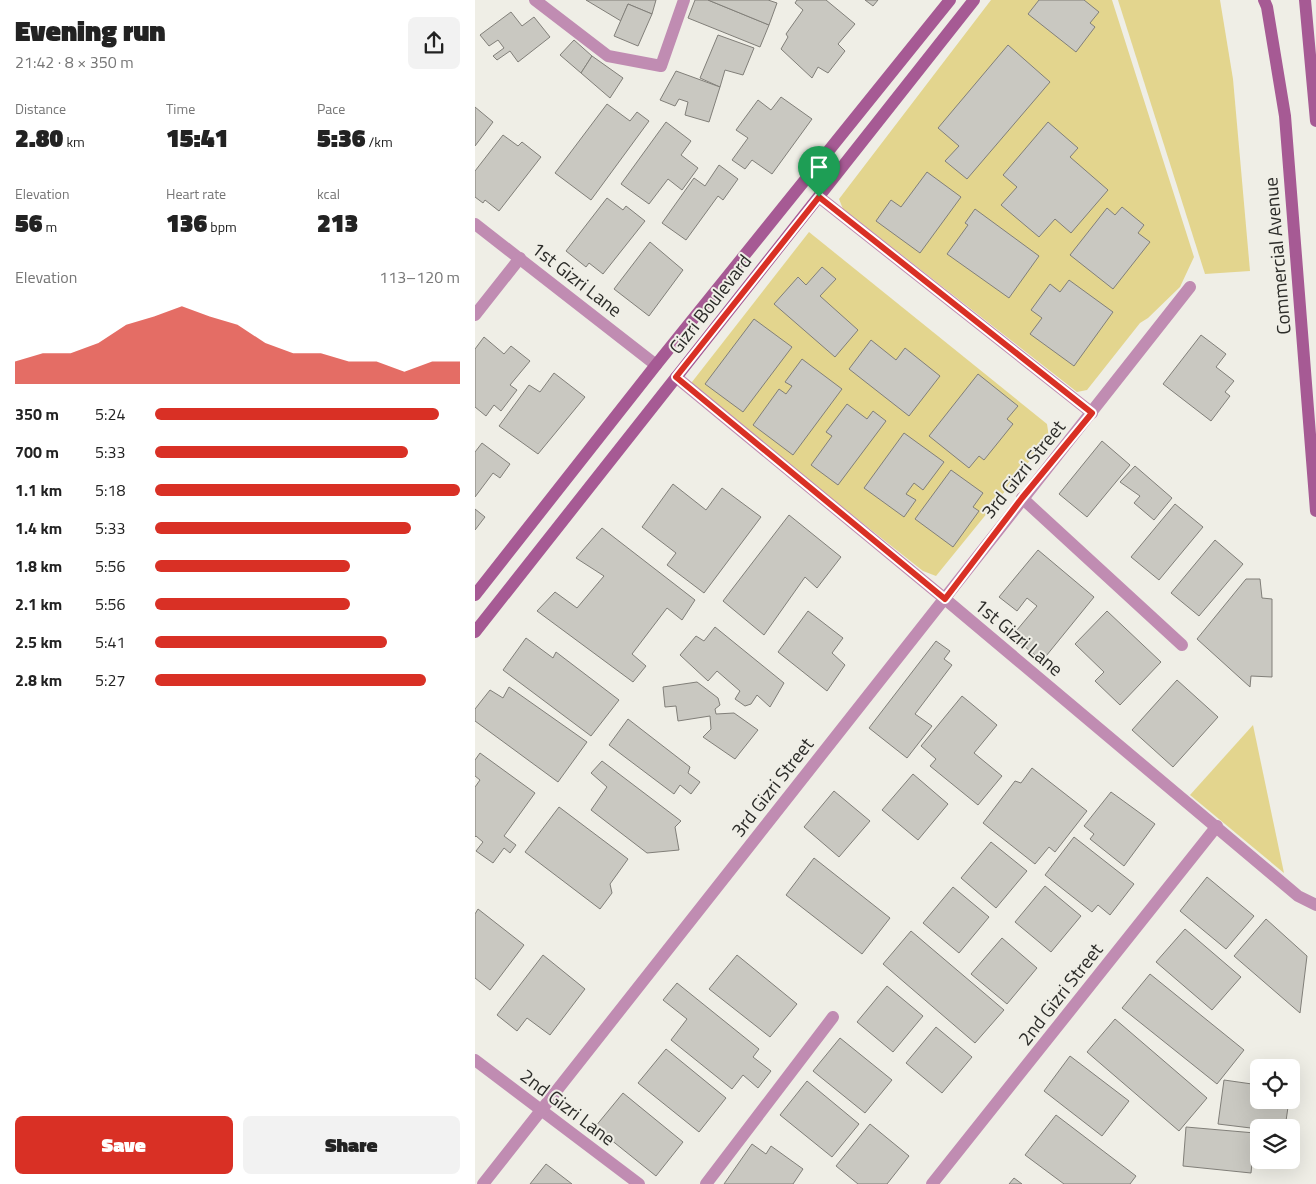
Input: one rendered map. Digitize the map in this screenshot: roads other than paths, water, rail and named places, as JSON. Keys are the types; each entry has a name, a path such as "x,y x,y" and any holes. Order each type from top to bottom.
{"main road":[{"name":"Gizri Boulevard","path":"475,595 655,365 950,0"},
{"name":"Gizri Boulevard","path":"475,632 974,0"},
{"name":"Commercial Avenue","path":"1264,0 1267,8 1285,116 1316,511"},
{"path":"1305,0 1316,121"}],"street":[{"path":"535,0 608,56 661,66 684,0"},
{"path":"819,197 1092,413"},
{"name":"1st Gizri Lane","path":"475,224 655,365"},
{"path":"475,315 520,258"},
{"name":"3rd Gizri Street","path":"483,1184 945,599 1022,498 1191,287"},
{"name":"1st Gizri Lane","path":"676,377 945,599 1298,896 1316,905"},
{"path":"1022,498 1182,645"},
{"name":"2nd Gizri Street","path":"933,1184 1217,826"},
{"path":"706,1184 833,1017"},
{"name":"2nd Gizri Lane","path":"475,1060 639,1184"}]}
